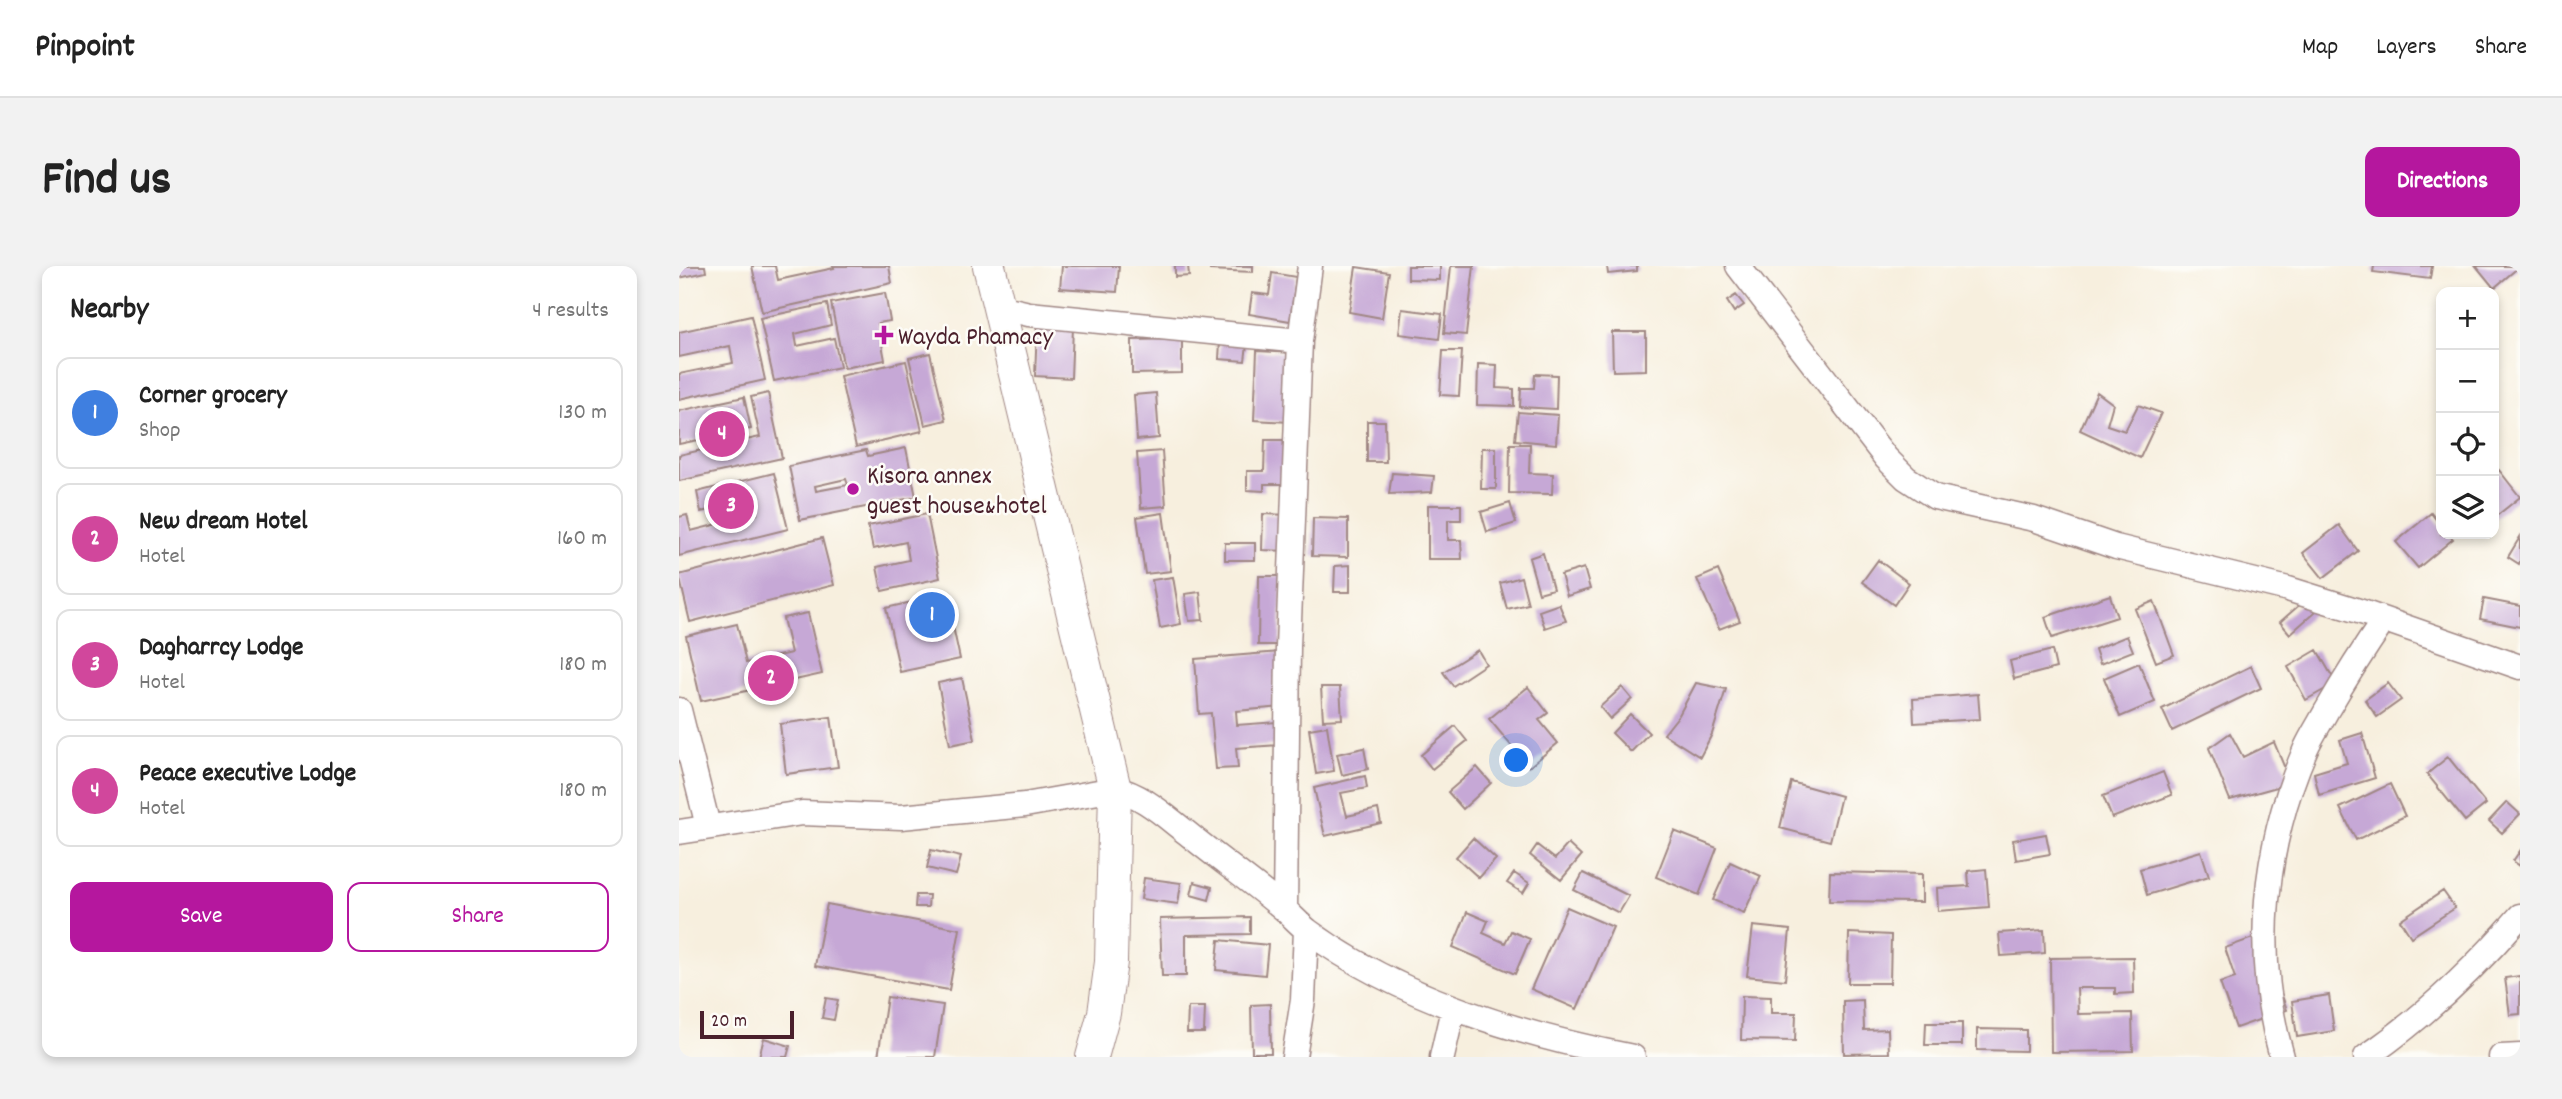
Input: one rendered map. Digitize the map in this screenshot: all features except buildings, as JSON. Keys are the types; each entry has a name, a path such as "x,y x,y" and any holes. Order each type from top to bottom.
{"street":[{"path":"989,266 1115,789 1111,962 1104,1013 1092,1057"},
{"path":"1285,909 1288,647 1300,341 1310,266"},
{"path":"1738,266 1886,458 1906,478 1934,497 2034,519 2070,529 2116,548 2288,589 2520,667"},
{"path":"999,307 1029,314 1300,341"},
{"path":"2282,1057 2266,961 2265,916 2270,861 2284,808 2307,746 2363,650 2384,620"},
{"path":"679,710 708,826"},
{"path":"679,832 802,813 901,817 1025,805 1115,789 1132,794 1167,817 1285,909 1306,930 1368,970 1453,1009 1587,1048 1633,1057"},
{"path":"2366,1057 2397,1036 2489,953 2520,916"},
{"path":"1294,1057 1303,1000 1306,930"},
{"path":"1442,1057 1453,1009"},
{"path":"2501,1057 2520,1056"}],"place":[{"name":"Wayda Phamacy","path":"884,335"},
{"name":"Peace executive Lodge","path":"722,434"},
{"name":"Kisora annex guest house&hotel","path":"853,489"},
{"name":"Dagharrcy Lodge","path":"731,506"},
{"name":"Corner grocery","path":"932,615"},
{"name":"New dream Hotel","path":"771,678"}]}
